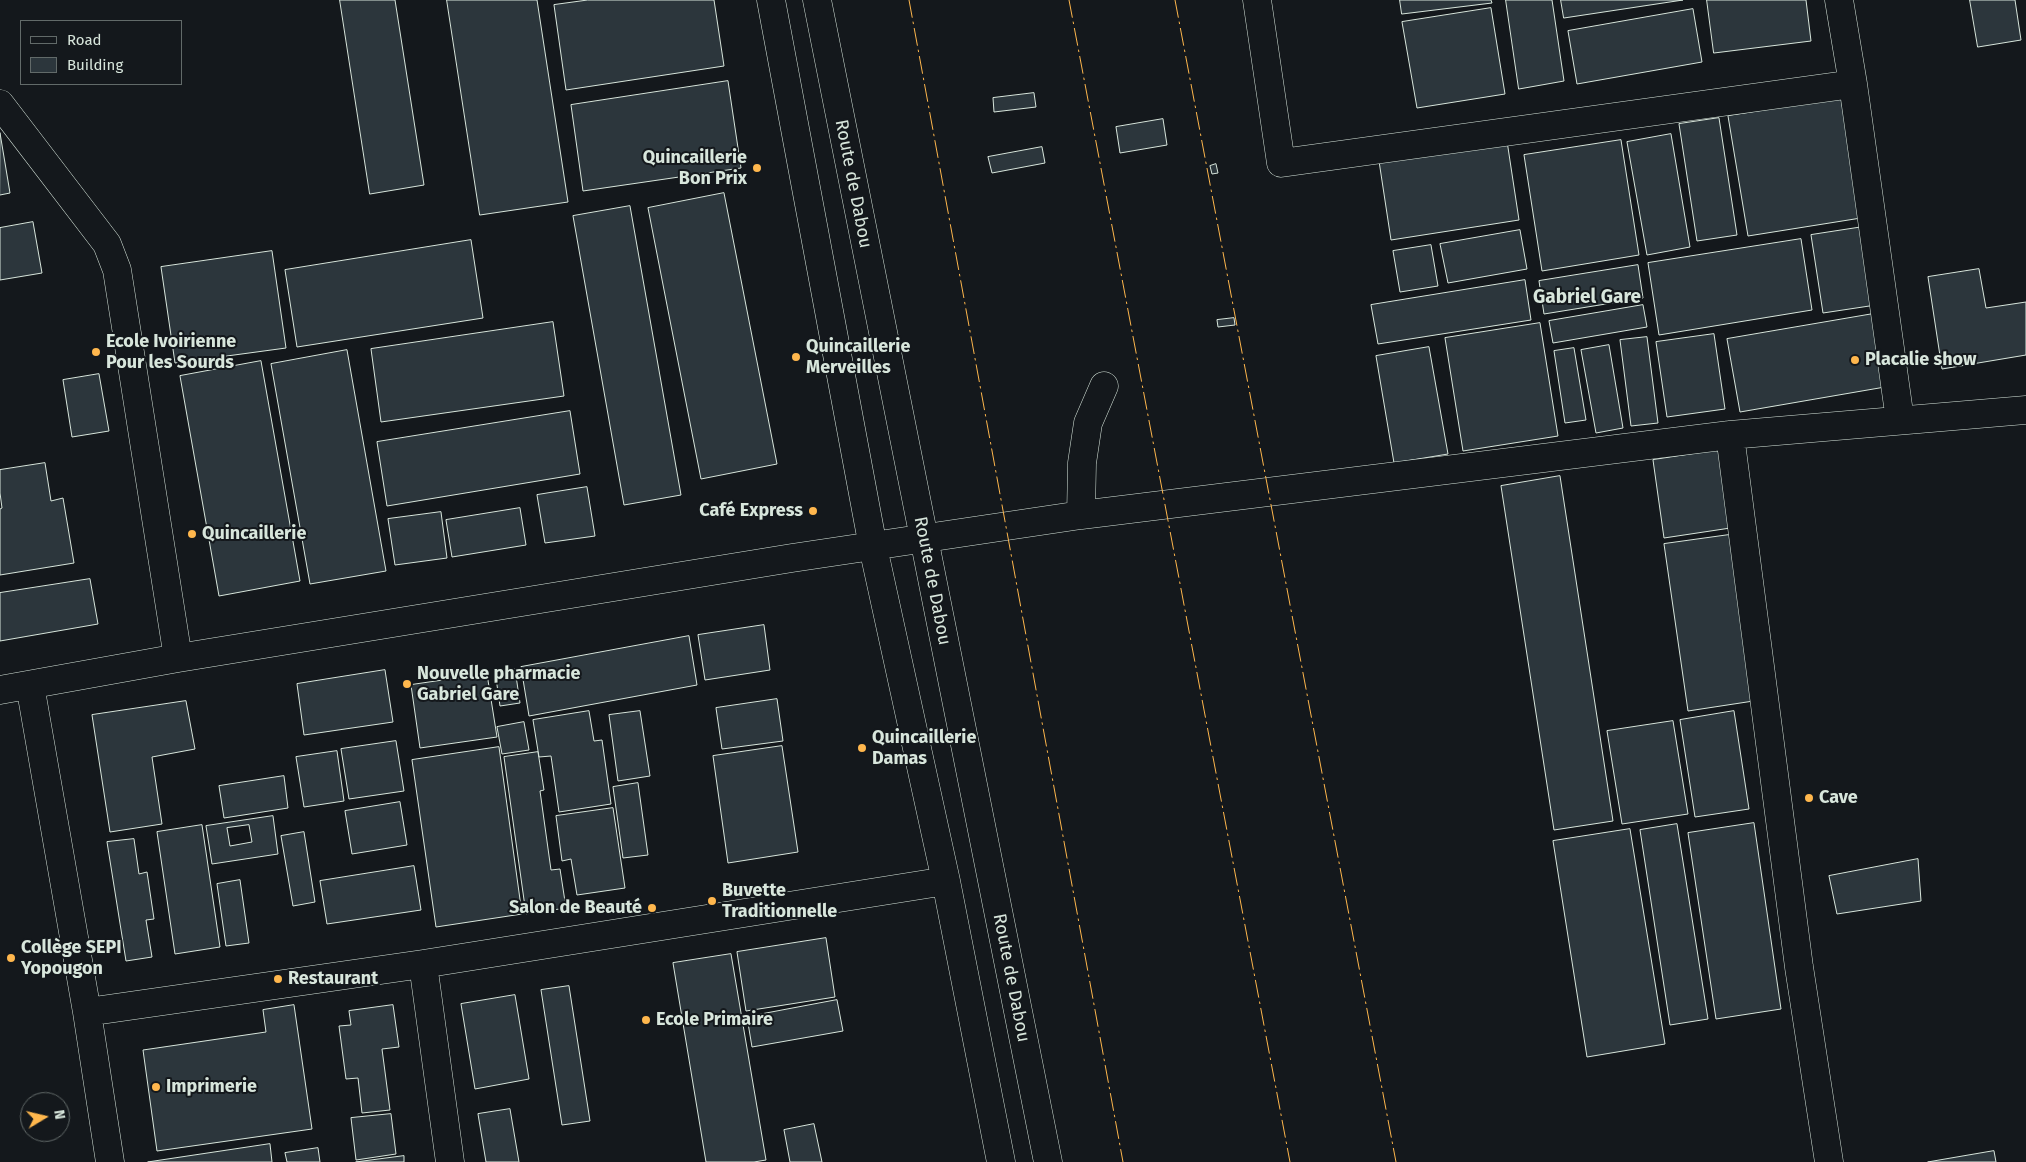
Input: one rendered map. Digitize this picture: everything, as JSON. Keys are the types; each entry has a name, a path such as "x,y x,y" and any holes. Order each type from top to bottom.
{"street":[{"path":"770,0 873,547 946,881 1001,1162"},
{"name":"Route de Dabou","path":"817,0 1048,1162"},
{"path":"1258,0 1281,163 1853,84"},
{"path":"1839,0 1853,84 1900,420"},
{"path":"0,104 107,244 117,270 178,658"},
{"path":"1081,515 1082,463 1088,423 1104,386"},
{"path":"0,690 178,658 783,560 1081,515 1730,435 2026,410"},
{"path":"1730,435 1799,968 1829,1162"},
{"path":"30,685 87,1012 110,1162"},
{"path":"87,1012 423,964 946,881"},
{"path":"423,964 450,1162"}],"building":[{"path":"340,0 395,0 424,185 370,194"},
{"path":"447,0 537,0 568,202 480,215"},
{"path":"588,0 714,0 724,66 566,90 554,5"},
{"path":"1400,0 1491,0 1492,3 1402,14"},
{"path":"1506,0 1552,0 1564,81 1519,89"},
{"path":"1561,0 1683,0 1564,18"},
{"path":"1707,0 1806,0 1811,41 1714,53"},
{"path":"1970,0 2015,0 2021,40 1978,47"},
{"path":"1491,8 1505,94 1417,108 1402,22"},
{"path":"1693,9 1702,62 1577,84 1568,31"},
{"path":"728,81 741,168 583,191 571,105"},
{"path":"1034,93 1036,107 994,112 993,98"},
{"path":"1841,98 1861,218 1748,236 1728,116"},
{"path":"1719,118 1737,235 1697,241 1679,124"},
{"path":"1163,119 1167,145 1120,153 1116,127"},
{"path":"0,133 10,193 0,195"},
{"path":"1671,134 1690,247 1647,255 1627,142"},
{"path":"1621,140 1639,255 1542,271 1524,155"},
{"path":"1507,141 1519,220 1391,240 1379,161"},
{"path":"1042,147 1045,163 992,173 988,157"},
{"path":"1216,164 1218,173 1212,174 1210,166"},
{"path":"724,193 777,464 701,479 648,208"},
{"path":"630,206 681,495 624,505 573,216"},
{"path":"33,222 42,273 0,280 0,228"},
{"path":"1863,227 1876,305 1823,313 1811,235"},
{"path":"1520,230 1527,269 1448,283 1440,244"},
{"path":"1801,239 1812,310 1659,335 1648,263"},
{"path":"471,240 483,318 297,347 285,270"},
{"path":"1431,245 1438,286 1400,292 1393,251"},
{"path":"272,251 286,348 175,363 161,267"},
{"path":"1638,265 1643,298 1544,314 1539,281"},
{"path":"1979,269 1986,308 2026,302 2026,355 1942,369 1928,277"},
{"path":"1525,280 1531,320 1378,344 1371,305"},
{"path":"1643,305 1647,327 1553,343 1549,321"},
{"path":"1873,314 1885,387 1740,412 1727,339"},
{"path":"1234,318 1235,325 1218,327 1217,320"},
{"path":"553,322 564,396 381,422 371,349"},
{"path":"1540,323 1558,436 1463,451 1445,338"},
{"path":"1714,334 1725,409 1667,417 1656,342"},
{"path":"1647,337 1658,423 1631,426 1620,340"},
{"path":"1609,345 1623,428 1596,433 1581,350"},
{"path":"1429,347 1448,454 1394,463 1376,356"},
{"path":"1574,348 1586,420 1565,423 1554,351"},
{"path":"347,350 386,571 310,584 271,364"},
{"path":"261,361 300,581 219,596 180,376"},
{"path":"99,374 109,431 72,437 63,380"},
{"path":"570,411 580,474 387,506 377,442"},
{"path":"1725,449 1737,527 1664,538 1653,460"},
{"path":"45,463 51,501 63,498 74,563 0,575 0,509 2,508 0,470"},
{"path":"1560,476 1613,821 1554,830 1501,486"},
{"path":"587,487 595,536 545,543 537,495"},
{"path":"520,508 526,545 452,557 446,520"},
{"path":"441,512 447,558 395,565 388,519"},
{"path":"1736,534 1760,700 1688,711 1664,544"},
{"path":"90,579 98,624 0,641 0,593"},
{"path":"764,625 770,670 705,680 698,635"},
{"path":"689,636 697,685 529,716 521,667"},
{"path":"515,669 520,703 500,706 495,671"},
{"path":"385,670 393,722 304,735 297,684"},
{"path":"487,674 497,737 420,748 411,685"},
{"path":"777,699 783,741 722,749 716,708"},
{"path":"186,701 195,749 152,757 162,824 110,832 92,715"},
{"path":"589,711 594,741 602,740 611,804 559,812 551,756 539,757 533,720"},
{"path":"640,711 650,776 618,781 609,715"},
{"path":"1734,711 1749,809 1695,817 1680,720"},
{"path":"1673,721 1688,814 1622,824 1607,731"},
{"path":"524,722 529,750 502,754 497,727"},
{"path":"396,741 404,791 349,799 341,749"},
{"path":"782,746 798,852 728,863 713,756"},
{"path":"499,747 522,914 436,927 412,760"},
{"path":"337,751 344,801 304,807 296,757"},
{"path":"538,752 544,790 540,791 551,870 560,869 566,908 526,914 504,757"},
{"path":"284,776 288,808 224,818 219,786"},
{"path":"638,783 648,855 623,858 613,787"},
{"path":"400,802 407,845 352,854 345,811"},
{"path":"613,808 625,888 577,895 571,859 562,861 556,816"},
{"path":"273,816 278,854 212,864 206,826","holes":["249,825 252,842 230,846 227,828"]},
{"path":"1754,823 1781,1009 1716,1019 1688,833"},
{"path":"1677,824 1708,1019 1670,1025 1640,830"},
{"path":"202,825 220,947 175,954 157,832"},
{"path":"1630,829 1665,1044 1587,1057 1553,841"},
{"path":"304,832 315,902 293,906 281,836"},
{"path":"134,839 139,874 147,872 154,919 146,920 152,957 126,961 107,842"},
{"path":"1918,859 1921,901 1837,914 1829,876"},
{"path":"414,866 421,910 327,924 320,881"},
{"path":"240,880 249,943 226,946 217,884"},
{"path":"826,938 835,997 746,1011 737,952"},
{"path":"731,954 766,1160 754,1162 706,1162 673,963"},
{"path":"569,986 590,1121 562,1125 541,990"},
{"path":"515,995 529,1079 475,1089 461,1004"},
{"path":"837,1000 843,1031 752,1047 747,1017"},
{"path":"294,1005 312,1129 157,1151 143,1050 266,1032 263,1010"},
{"path":"393,1005 399,1047 382,1049 390,1110 362,1113 358,1078 346,1079 339,1026 351,1025 349,1011"},
{"path":"510,1109 519,1162 486,1162 478,1114"},
{"path":"391,1114 396,1154 356,1160 351,1118"},
{"path":"814,1124 822,1162 790,1162 784,1130"},
{"path":"270,1144 272,1162 148,1162"},
{"path":"318,1148 320,1162 287,1162 285,1153"},
{"path":"1994,1151 1996,1162 1928,1162"},
{"path":"404,1156 404,1162 356,1162"}],"power":[{"path":"909,0 1123,1162"},
{"path":"1069,0 1290,1162"},
{"path":"1175,0 1396,1162"}],"place":[{"name":"Quincaillerie Bon Prix","path":"757,168"},
{"name":"Ecole Ivoirienne Pour les Sourds","path":"96,352"},
{"name":"Quincaillerie Merveilles","path":"796,357"},
{"name":"Placalie show","path":"1855,360"},
{"name":"Café Express","path":"813,511"},
{"name":"Quincaillerie","path":"192,534"},
{"name":"Nouvelle pharmacie Gabriel Gare","path":"407,684"},
{"name":"Quincaillerie Damas","path":"862,748"},
{"name":"Cave","path":"1809,798"},
{"name":"Buvette Traditionnelle","path":"712,901"},
{"name":"Salon de Beauté","path":"652,908"},
{"name":"Collège SEPI Yopougon","path":"11,958"},
{"name":"Restaurant","path":"278,979"},
{"name":"Ecole Primaire","path":"646,1020"},
{"name":"Imprimerie","path":"156,1087"}],"district":[{"name":"Gabriel Gare","path":"1587,298"}]}
